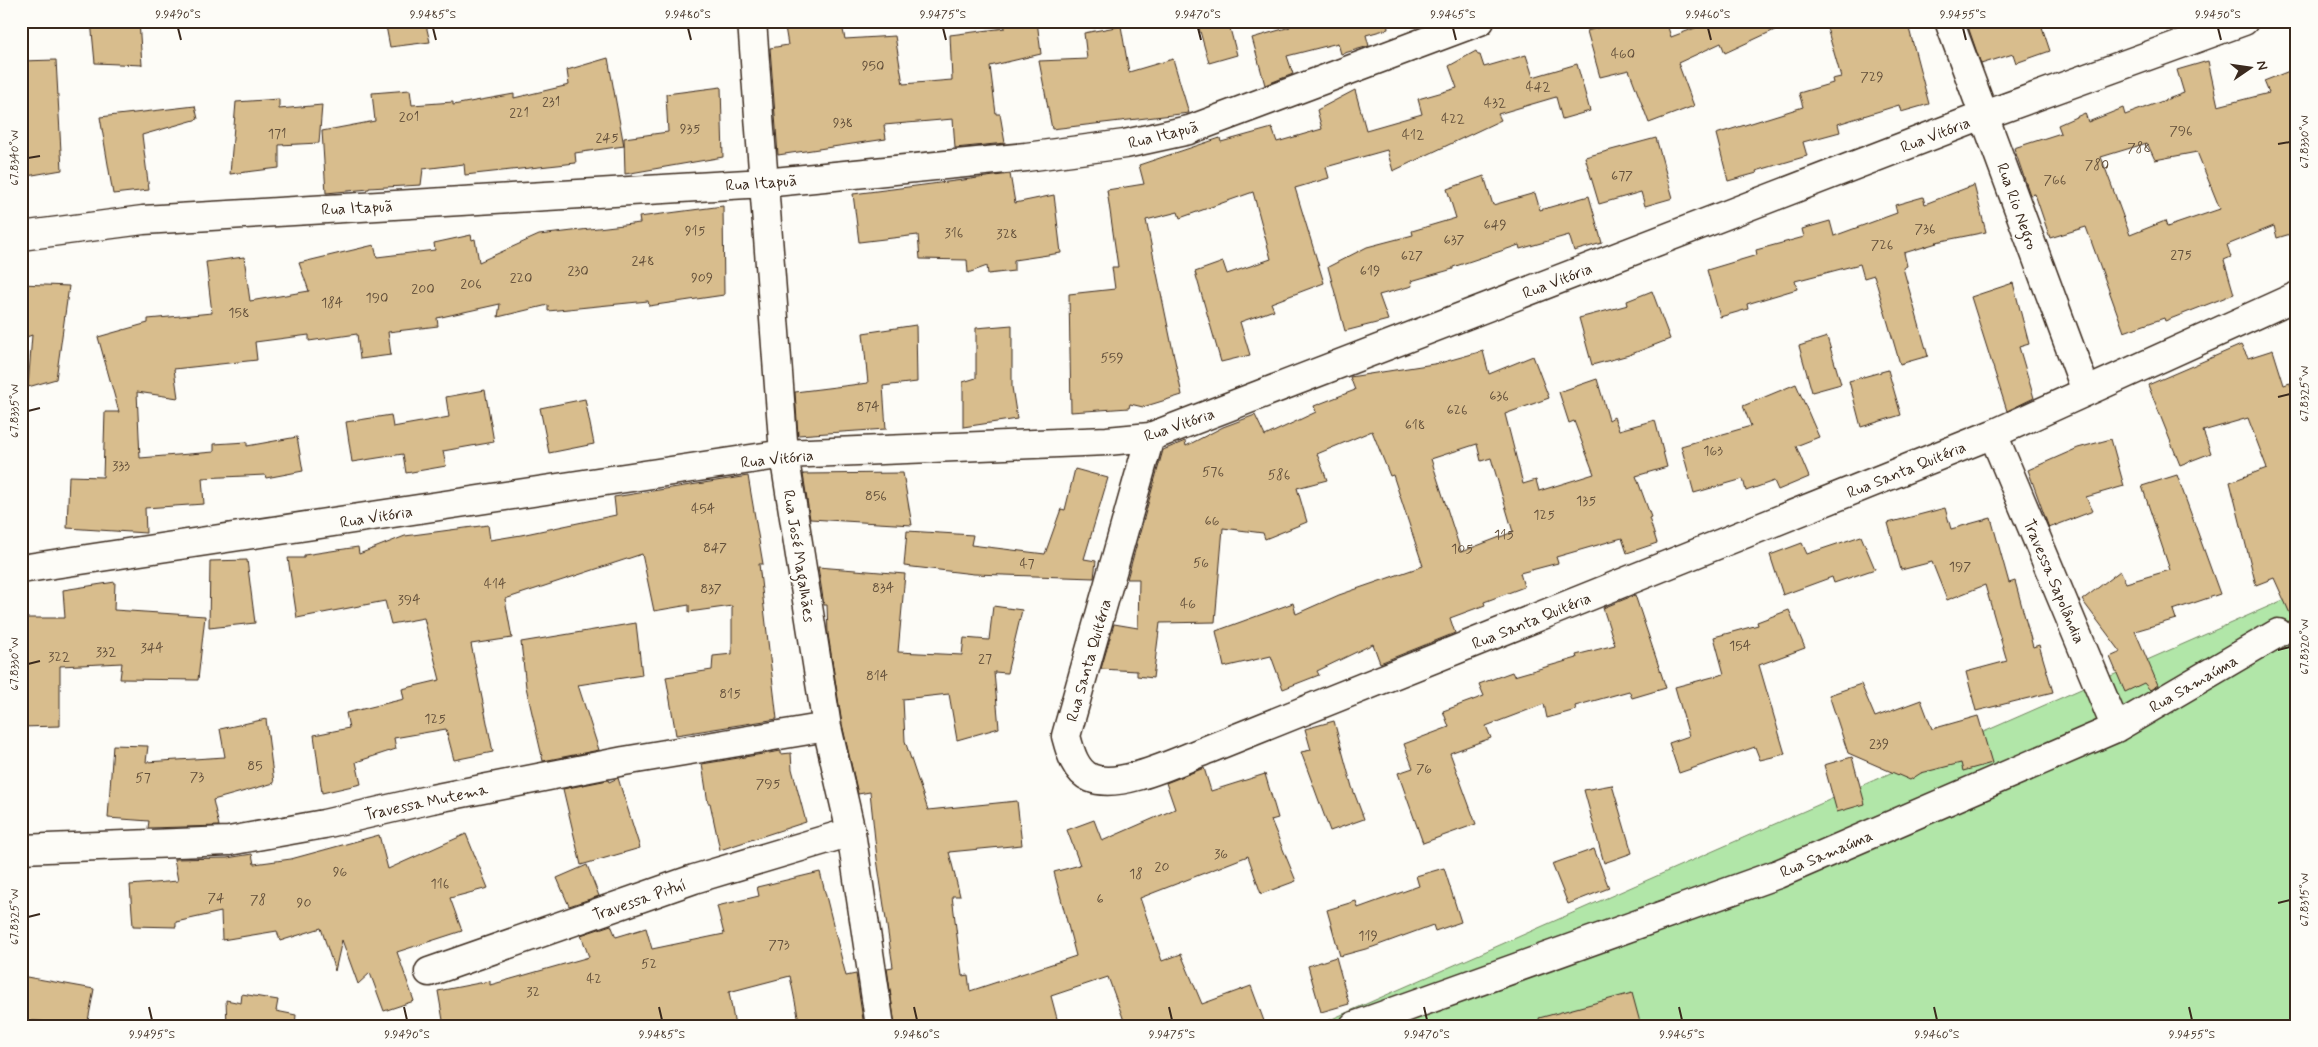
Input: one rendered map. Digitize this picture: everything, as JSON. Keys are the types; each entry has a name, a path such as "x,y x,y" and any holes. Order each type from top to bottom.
{"street":[{"name":"Rua José Magalhães","path":"752,21 784,454 827,727 851,832 880,1026"},
{"name":"Rua Itapuã","path":"21,236 143,220 764,183 1026,157 1125,144 1189,130 1480,21"},
{"name":"Rua Rio Negro","path":"1949,21 2086,391"},
{"name":"Rua Vitória","path":"21,569 784,454 1107,441 1150,437 1984,115 2244,21"},
{"name":"Rua Santa Quitéria","path":"1150,437 1066,736 1071,755 1079,769 1090,778 1104,781 1135,776 1209,749 1993,434 2297,296"},
{"name":"Travessa Sapolândia","path":"1993,434 2116,728"},
{"name":"Rua Samaúma","path":"1354,1026 1778,874 2116,728 2278,633"},
{"name":"Travessa Mutema","path":"21,849 229,841 324,824 432,798 605,765 827,727"},
{"name":"Travessa Pituí","path":"428,972 694,879 851,832"}],"green space":[{"path":"2297,594 2297,1026 1316,1026"}],"building":[{"path":"91,21 139,21 142,65 95,63"},
{"path":"412,21 425,21 430,42 390,47 386,26"},
{"path":"784,21 841,21 845,39 895,36 903,84 952,80 950,35 1005,28 1004,21 1037,21 1041,54 990,66 996,114 1000,114 1005,143 955,148 953,119 884,125 886,139 778,155 770,48 788,45"},
{"path":"1197,21 1228,21 1237,55 1209,63"},
{"path":"1287,21 1387,21 1388,29 1366,35 1369,46 1341,54 1338,43 1287,56 1293,74 1265,85 1252,38 1290,27"},
{"path":"1621,21 1666,21 1671,37 1714,21 1794,21 1725,53 1721,43 1678,63 1694,106 1649,123 1629,70 1600,77 1587,31"},
{"path":"1825,21 1907,21 1929,104 1901,112 1899,105 1838,124 1840,132 1803,142 1807,156 1728,181 1716,134 1803,107 1799,93 1833,83 1832,79 1841,77"},
{"path":"1966,21 2040,21 2050,51 2016,63 2013,54 1981,64"},
{"path":"1121,26 1129,72 1173,59 1189,113 1052,129 1039,61 1087,59 1084,33"},
{"path":"1476,51 1480,55 1484,67 1526,55 1533,77 1577,64 1590,111 1562,119 1556,97 1498,114 1501,120 1393,171 1387,150 1326,167 1329,178 1295,188 1324,283 1271,303 1274,310 1240,322 1250,355 1221,362 1195,272 1223,262 1227,274 1271,259 1253,192 1180,218 1178,212 1146,220 1182,395 1143,407 1130,404 1129,408 1071,412 1069,294 1115,289 1112,267 1118,267 1107,190 1144,184 1139,165 1220,138 1221,142 1272,128 1277,142 1322,129 1317,110 1355,90 1366,130 1422,114 1418,99 1457,88 1449,66"},
{"path":"608,58 624,146 575,153 576,163 465,175 464,164 423,169 421,185 326,193 322,131 375,121 372,93 410,90 412,105 453,102 453,105 514,94 514,98 569,85 567,70"},
{"path":"56,60 62,170 21,177 21,61"},
{"path":"2208,61 2218,106 2269,93 2264,81 2297,68 2297,232 2277,238 2274,226 2227,245 2231,257 2224,260 2234,294 2165,321 2164,318 2124,332 2086,227 2050,238 2035,194 2030,195 2014,148 2061,133 2058,125 2085,113 2088,122 2123,108 2125,115 2184,93 2177,70","holes":["2147,143 2155,160 2197,152 2220,209 2167,227 2165,221 2130,235 2101,157"]},
{"path":"721,87 723,157 625,174 624,138 668,132 666,94"},
{"path":"279,99 279,109 322,105 319,143 279,145 279,168 230,174 236,102"},
{"path":"195,106 198,119 142,135 149,190 113,194 100,117"},
{"path":"1656,138 1673,198 1645,206 1641,192 1599,204 1585,157"},
{"path":"1010,174 1015,203 1054,195 1061,253 1014,260 1014,271 988,274 987,266 968,273 967,260 920,259 918,235 859,242 853,194"},
{"path":"1484,176 1493,205 1535,193 1540,210 1589,196 1602,243 1574,251 1569,235 1520,249 1519,245 1453,267 1453,269 1411,281 1412,286 1379,295 1388,320 1345,331 1328,267 1367,247 1413,235 1412,231 1456,218 1447,189"},
{"path":"1974,185 1986,232 1936,242 1904,253 1907,266 1903,268 1928,356 1900,364 1874,275 1864,278 1860,264 1795,281 1797,289 1747,304 1748,309 1720,317 1707,270 1757,255 1756,250 1804,237 1802,229 1830,221 1834,236 1897,213 1895,205 1923,197 1925,204"},
{"path":"723,206 724,295 649,306 648,301 548,311 548,305 498,317 500,304 437,318 438,326 388,332 391,355 360,359 357,334 309,341 309,335 255,342 257,360 174,369 178,398 137,392 140,458 214,452 214,444 247,442 247,446 297,437 303,471 266,478 265,475 202,478 204,504 145,508 146,533 67,528 69,476 103,477 105,412 119,412 98,337 148,323 148,319 212,313 206,262 244,257 250,301 309,291 299,263 374,245 377,257 435,250 434,243 471,235 472,240 475,239 479,262 539,235 640,223 639,217"},
{"path":"2013,283 2029,344 2019,347 2034,398 2007,411 1971,297"},
{"path":"21,284 69,286 56,379 28,387 32,335 21,339"},
{"path":"1652,291 1670,339 1629,355 1592,365 1579,318 1628,305 1627,301"},
{"path":"916,325 917,382 883,386 886,429 798,435 795,392 868,383 863,333"},
{"path":"1012,325 1012,387 1017,419 963,427 963,382 976,378 976,328"},
{"path":"1827,337 1841,384 1812,392 1799,346"},
{"path":"2241,345 2248,358 2273,350 2284,385 2290,383 2297,405 2297,629 2274,578 2256,585 2230,482 2267,468 2248,418 2203,431 2211,453 2180,465 2148,385"},
{"path":"1483,351 1489,374 1533,356 1549,398 1505,414 1523,484 1536,480 1539,491 1594,474 1574,421 1569,423 1559,392 1597,379 1609,420 1614,417 1619,430 1655,420 1667,467 1636,476 1651,517 1649,518 1657,543 1627,553 1622,538 1556,557 1558,563 1520,573 1524,587 1484,602 1485,605 1450,618 1455,633 1380,663 1373,644 1317,671 1319,675 1283,689 1271,656 1224,667 1216,631 1293,603 1296,614 1339,595 1423,566 1393,475 1390,476 1372,431 1317,454 1327,480 1297,488 1307,522 1265,539 1263,533 1223,528 1215,622 1160,623 1153,678 1137,676 1137,671 1101,669 1114,624 1138,628 1139,579 1127,579 1163,450 1185,441 1186,446 1223,427 1255,415 1265,436 1316,412 1314,406 1355,390 1350,377 1440,363","holes":["1477,444 1481,461 1491,458 1513,532 1461,552 1431,459"]},
{"path":"1888,370 1901,415 1861,427 1849,381"},
{"path":"1796,384 1819,437 1796,446 1809,477 1778,490 1774,481 1746,491 1743,479 1694,493 1681,446 1751,426 1743,406"},
{"path":"485,390 494,442 443,451 446,466 406,473 403,454 352,462 346,422 391,415 393,427 449,417 446,397"},
{"path":"585,399 594,444 549,453 540,408"},
{"path":"2111,439 2124,486 2086,497 2093,511 2049,528 2028,470 2078,448"},
{"path":"1075,469 1108,478 1084,559 1096,561 1094,578 974,574 904,566 907,531 973,535 971,545 1045,554 1061,509 1065,510"},
{"path":"903,473 912,525 810,519 803,474"},
{"path":"2177,475 2220,594 2173,610 2176,619 2135,631 2158,685 2150,690 2144,683 2125,692 2110,657 2121,652 2082,600 2120,571 2126,583 2170,570 2142,486"},
{"path":"748,476 763,564 759,564 777,719 676,735 666,677 712,670 713,656 732,654 732,606 689,612 689,605 654,611 642,554 505,599 512,638 471,644 493,752 454,760 446,729 394,738 396,749 356,762 361,784 322,793 314,735 349,728 346,713 404,699 402,689 440,680 424,618 391,624 385,601 297,618 288,558 304,558 304,555 358,547 359,554 405,536 488,525 490,540 521,535 616,515 614,497"},
{"path":"1945,508 1951,529 1991,518 2009,583 2015,581 2033,647 2039,645 2053,692 1976,711 1966,672 2007,661 1985,585 1947,600 1932,562 1901,570 1888,523"},
{"path":"1861,536 1875,569 1834,583 1832,577 1783,595 1770,555 1802,543 1807,554"},
{"path":"247,560 255,623 209,628 210,561"},
{"path":"818,567 905,574 898,652 962,655 964,638 989,640 993,606 1022,610 1007,673 994,672 999,728 957,740 949,694 903,699 905,741 928,810 1017,801 1022,845 949,852 960,896 952,896 962,976 968,975 970,991 1076,956 1054,872 1080,865 1067,830 1094,820 1102,841 1175,809 1166,783 1204,768 1211,791 1265,774 1278,818 1271,820 1296,881 1261,894 1248,856 1140,898 1162,961 1181,954 1202,1004 1251,986 1264,1021 1249,1026 1126,1026 1108,977 1051,996 1059,1026 895,1026 887,968 893,967 877,859 870,792 858,794 842,724 828,634 827,605 824,605"},
{"path":"115,582 114,610 205,616 198,680 120,679 122,663 60,666 60,726 21,727 22,618 65,618 63,590"},
{"path":"1635,595 1666,688 1632,698 1629,691 1575,706 1576,710 1547,718 1544,704 1486,726 1491,738 1450,753 1476,824 1423,843 1398,773 1413,768 1404,744 1449,727 1443,711 1484,696 1479,684 1512,672 1514,676 1577,658 1576,655 1615,645 1603,608"},
{"path":"1789,610 1805,648 1759,665 1785,754 1760,760 1755,747 1679,773 1669,743 1689,736 1675,687 1724,674 1714,637 1758,625 1757,622"},
{"path":"636,623 642,675 578,685 599,750 543,761 526,687 521,642"},
{"path":"1861,684 1875,717 1921,700 1932,729 1978,716 1992,763 1963,771 1961,763 1921,773 1910,780 1848,753 1829,695"},
{"path":"266,719 274,783 213,800 219,826 148,828 149,821 108,818 113,745 148,746 146,762 225,757 220,729"},
{"path":"1334,721 1352,787 1364,819 1330,831 1301,752 1311,750 1305,729"},
{"path":"781,751 781,754 791,753 792,769 806,822 720,850 710,803 708,803 702,764"},
{"path":"1852,757 1865,804 1837,812 1824,765"},
{"path":"618,778 640,848 581,865 563,789 608,780 609,782"},
{"path":"1612,785 1632,853 1604,863 1584,790"},
{"path":"466,834 488,888 450,898 462,931 397,952 414,1001 384,1011 370,973 358,984 342,940 335,971 321,928 280,941 277,931 222,940 221,912 176,922 176,927 133,926 130,885 178,881 174,859 227,858 252,854 254,864 291,859 379,835 388,869"},
{"path":"1594,849 1609,888 1568,904 1552,864"},
{"path":"587,865 599,896 569,906 557,878"},
{"path":"1444,868 1461,922 1435,931 1433,925 1373,947 1340,956 1327,910 1356,901 1358,908 1419,886 1416,876"},
{"path":"820,872 846,976 856,974 864,1026 800,1026 790,976 729,992 735,1026 444,1026 438,991 490,981 490,985 589,957 581,935 611,925 616,937 646,928 652,949 724,934 717,906 759,896 757,887"},
{"path":"1336,957 1349,1004 1321,1012 1308,966"},
{"path":"21,976 94,989 87,1026 52,1026 52,1022 21,1020"},
{"path":"1632,993 1641,1026 1540,1026 1539,1018"},
{"path":"242,994 278,1000 276,1011 296,1015 295,1026 227,1026 226,1000 241,1003"}]}
